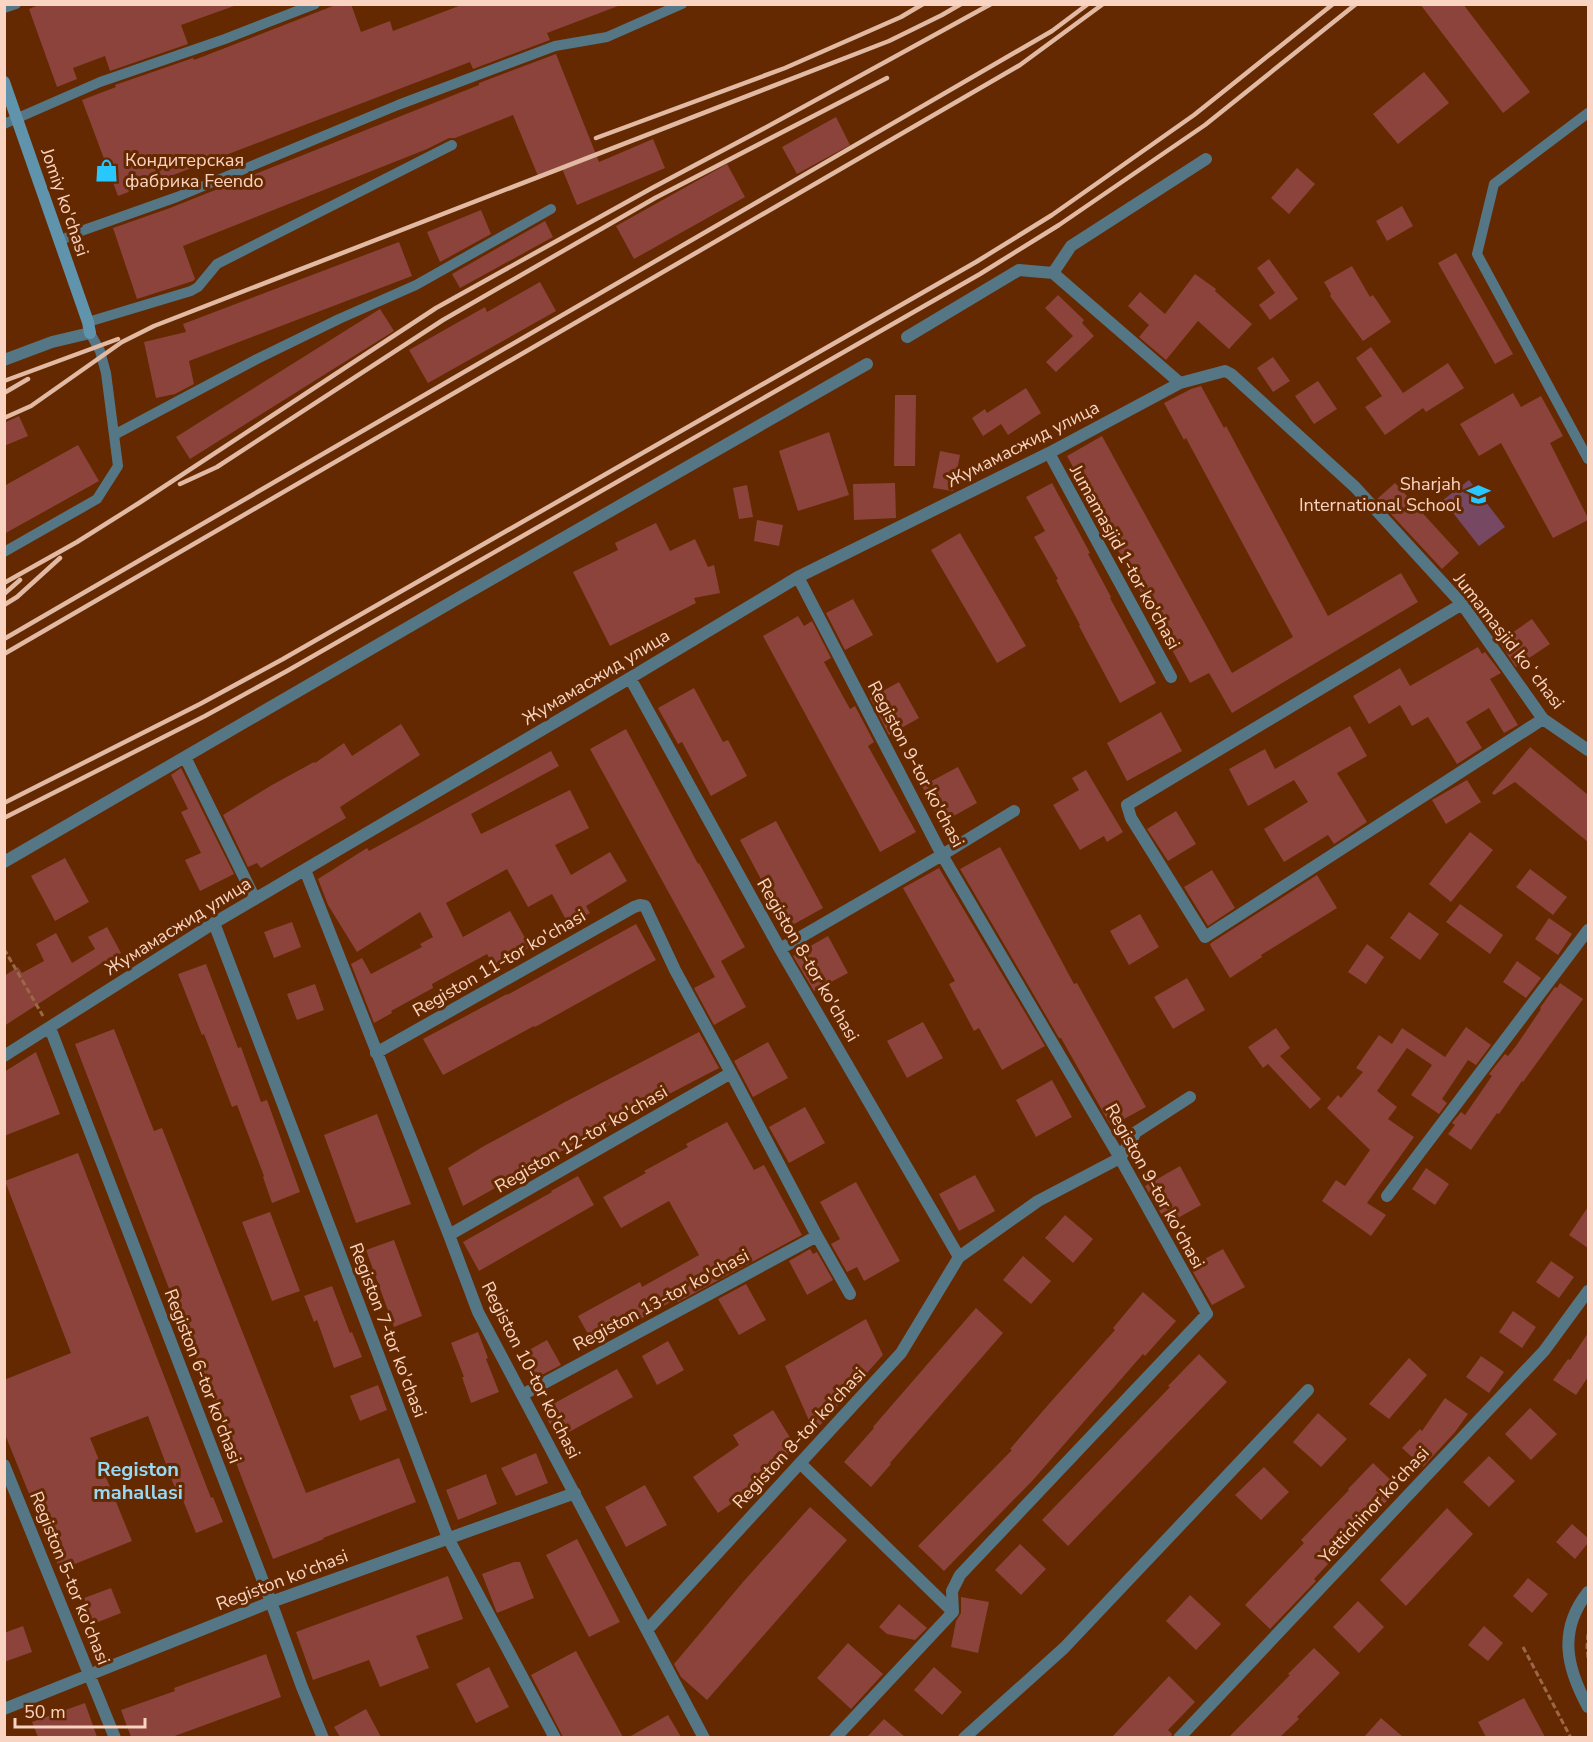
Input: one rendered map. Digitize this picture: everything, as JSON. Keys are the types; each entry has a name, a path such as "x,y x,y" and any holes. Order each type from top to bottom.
{"street":[{"name":"Jomiy ko'chasi","path":"4,82 89,328"},
{"path":"1053,273 1071,246 1206,159"},
{"path":"907,337 1019,270 1053,273 1180,383"},
{"path":"4,360 89,328"},
{"path":"4,862 867,364"},
{"name":"Жумамасжид улица","path":"4,1056 214,923 798,578 1048,453 1180,383 1227,372"},
{"name":"Jumamasjid koʻchasi","path":"1227,372 1355,487 1462,604 1543,719 1588,750"},
{"name":"Jumamasjid 1-tor ko'chasi","path":"1048,453 1171,677"},
{"name":"Registon 9-tor ko'chasi","path":"798,578 942,855 1120,1158 1207,1314 960,1575 952,1591 953,1612"},
{"path":"1462,604 1126,805 1131,818 1204,937 1543,719"},
{"name":"Registon 8-tor ko'chasi","path":"630,678 780,950 959,1257"},
{"path":"185,757 255,899"},
{"path":"780,950 1014,811"},
{"name":"Registon 10-tor ko'chasi","path":"305,870 478,1311 704,1737"},
{"name":"Registon 11-tor ko'chasi","path":"376,1053 640,905 645,906 675,970 731,1073"},
{"name":"Registon 7-tor ko'chasi","path":"214,923 448,1538 555,1737"},
{"path":"1387,1196 1588,930"},
{"name":"Registon 6-tor ko'chasi","path":"50,1028 323,1737"},
{"path":"731,1073 850,1294"},
{"name":"Registon 12-tor ko'chasi","path":"449,1235 731,1073"},
{"path":"1120,1158 1136,1132 1190,1097"},
{"name":"Registon 8-tor ko'chasi","path":"648,1629 901,1353 959,1257 1038,1201 1120,1158"},
{"name":"Registon 13-tor ko'chasi","path":"522,1395 817,1236"},
{"name":"Yettichinor ko‘chasi","path":"1179,1737 1544,1351 1588,1292"},
{"path":"964,1737 1064,1648 1308,1390"},
{"path":"800,1463 953,1612 835,1737"},
{"name":"Registon 5-tor ko'chasi","path":"4,1465 115,1737"},
{"name":"Registon ko'chasi","path":"4,1709 271,1602 575,1493"},
{"path":"1588,1592 1578,1605 1569,1634 1571,1667 1588,1707"}],"lane":[{"path":"4,8 16,4"},
{"path":"4,124 100,82 225,39 315,4"},
{"path":"59,241 177,197 398,105 555,46 607,37 682,4"},
{"path":"1588,113 1494,184 1477,254 1588,459"},
{"path":"4,552 97,499 118,466 106,373 100,351 89,328 191,291 198,287 217,264 452,145"},
{"path":"114,435 257,359 339,319 417,285 551,209"}],"path":[{"path":"4,949 50,1028"},
{"path":"1588,1634 1588,1658"},
{"path":"1523,1647 1571,1737"}],"shaded area":[{"path":"1469,480 1505,527 1479,546 1443,500"}],"building":[{"path":"41,4 233,4 234,6 181,25 188,44 110,71 105,56 73,68 77,79 57,87 29,9"},
{"path":"338,4 351,4 361,32 390,21 393,31 464,4 618,4 618,6 547,33 550,40 473,69 470,62 118,196 82,100 116,87 115,85 193,58 194,60"},
{"path":"1420,4 1463,4 1530,92 1503,113"},
{"path":"556,54 599,162 653,139 665,168 577,205 561,166 538,176 513,115 455,138 449,138 427,149 183,246 195,279 137,299 113,228 170,208"},
{"path":"1424,72 1449,103 1398,144 1373,114"},
{"path":"836,117 850,145 797,174 782,147"},
{"path":"727,164 745,197 634,259 616,226"},
{"path":"1297,168 1315,184 1289,214 1271,198"},
{"path":"1402,206 1413,226 1387,241 1376,221"},
{"path":"481,210 491,234 440,262 427,232"},
{"path":"545,221 553,237 460,288 452,274"},
{"path":"399,242 412,276 189,361 194,384 175,394 156,398 144,342 186,332 183,324"},
{"path":"1456,253 1513,354 1495,364 1438,263"},
{"path":"1269,259 1298,299 1270,320 1259,305 1275,293 1257,268"},
{"path":"1352,266 1370,297 1373,295 1391,322 1363,341 1330,296 1324,282"},
{"path":"1195,274 1216,289 1215,291 1252,324 1229,349 1198,321 1166,360 1139,337 1149,325 1128,306 1140,292 1165,314"},
{"path":"540,282 556,311 428,383 409,350 485,307 487,312"},
{"path":"1058,295 1084,320 1082,323 1094,336 1056,372 1046,362 1073,336 1045,308"},
{"path":"380,309 394,331 190,459 176,437"},
{"path":"1371,347 1403,393 1448,363 1464,388 1426,412 1423,408 1385,435 1365,407 1382,396 1356,358"},
{"path":"1273,357 1290,381 1273,392 1257,368"},
{"path":"1318,381 1337,409 1314,424 1295,396"},
{"path":"1201,386 1224,428 1226,426 1328,616 1401,573 1418,602 1232,713 1209,673 1190,683 1067,456 1102,436 1232,673 1293,637 1186,438 1184,440 1164,403"},
{"path":"1026,388 1041,413 1008,435 1001,424 983,436 972,418 985,409 987,413"},
{"path":"1513,393 1521,407 1541,396 1563,436 1550,443 1588,518 1553,538 1501,443 1479,456 1460,424"},
{"path":"895,395 916,395 915,466 894,466"},
{"path":"19,416 28,436 4,446 4,423"},
{"path":"829,432 849,495 798,511 779,451"},
{"path":"78,445 99,481 4,534 4,486"},
{"path":"940,451 960,455 953,491 933,488"},
{"path":"895,483 896,518 854,520 853,484"},
{"path":"1052,483 1156,683 1120,703 1056,580 1058,579 1034,537 1045,531 1026,497"},
{"path":"1395,483 1459,553 1442,569 1377,499"},
{"path":"747,485 753,517 739,519 733,488"},
{"path":"757,520 783,525 779,546 754,541"},
{"path":"656,523 670,551 695,539 708,567 714,565 720,593 694,598 696,603 610,646 573,572 618,550 615,543"},
{"path":"960,533 1026,646 997,663 931,550"},
{"path":"853,599 873,635 845,650 826,613"},
{"path":"798,616 804,626 812,621 831,658 824,662 850,709 855,706 874,742 868,746 916,832 880,852 763,636"},
{"path":"1532,619 1550,644 1516,667 1499,642"},
{"path":"1478,647 1482,654 1485,652 1501,673 1490,679 1518,725 1504,733 1489,708 1466,722 1482,748 1457,764 1428,717 1412,726 1400,705 1369,724 1353,696 1400,668 1410,686"},
{"path":"899,682 919,718 889,735 870,698"},
{"path":"694,688 723,742 728,740 747,776 711,796 682,742 678,744 658,708"},
{"path":"1161,712 1182,751 1127,781 1107,743"},
{"path":"401,724 420,755 340,807 346,818 261,868 257,863 248,867 223,815 272,785 315,763 344,743 352,756"},
{"path":"1350,726 1367,756 1337,773 1367,822 1334,844 1328,835 1284,862 1264,829 1308,802 1294,780 1248,806 1229,769 1265,749 1275,769"},
{"path":"626,729 745,947 721,961 746,1007 714,1025 694,988 715,977 590,749"},
{"path":"1530,747 1588,795 1588,842 1515,782 1494,795 1492,793"},
{"path":"551,751 559,766 471,814 481,834 570,790 589,828 555,845 571,875 610,852 627,881 586,906 590,913 569,925 552,894 528,907 507,869 446,903 463,937 510,911 530,947 494,967 487,954 432,984 433,988 374,1023 351,964 362,958 371,974 422,947 420,944 433,937 420,912 357,952 328,905 318,879 367,848 369,851"},
{"path":"958,767 977,803 941,823 922,786"},
{"path":"181,768 234,874 200,891 185,860 201,853 181,812 188,809 171,775"},
{"path":"1086,770 1123,832 1107,842 1104,836 1080,850 1053,805 1079,790 1072,778"},
{"path":"1467,780 1481,802 1446,824 1432,800"},
{"path":"1176,811 1196,844 1168,861 1147,829"},
{"path":"776,821 823,908 787,928 740,840"},
{"path":"1470,832 1493,850 1451,902 1429,884"},
{"path":"1000,847 1074,984 1077,983 1146,1107 1111,1126 960,869"},
{"path":"65,858 89,902 55,921 31,876"},
{"path":"939,868 1045,1046 1002,1070 979,1028 974,1031 949,984 955,981 903,888"},
{"path":"1530,869 1567,897 1553,915 1516,887"},
{"path":"1212,870 1235,908 1208,926 1184,887"},
{"path":"1317,875 1337,908 1261,955 1262,957 1230,978 1210,945 1211,943"},
{"path":"1460,904 1503,935 1490,954 1446,922"},
{"path":"1409,912 1439,934 1420,960 1390,938"},
{"path":"1140,914 1159,947 1129,965 1110,931"},
{"path":"1549,918 1572,934 1558,955 1535,939"},
{"path":"292,922 301,947 274,958 264,932"},
{"path":"636,924 656,960 443,1075 423,1039"},
{"path":"107,927 121,953 4,1026 4,976 18,967 22,973 44,961 36,944 56,933 72,963 95,949 88,937"},
{"path":"828,936 848,973 814,991 793,956"},
{"path":"1367,944 1384,957 1366,984 1348,972"},
{"path":"1517,961 1541,978 1526,998 1503,982"},
{"path":"206,964 261,1102 267,1100 300,1192 272,1203 237,1105 232,1107 178,974"},
{"path":"1187,978 1205,1010 1173,1029 1154,997"},
{"path":"1560,983 1583,999 1471,1150 1448,1134 1455,1125 1452,1123 1461,1112 1465,1115 1492,1076 1489,1074 1505,1054 1508,1056 1516,1046 1540,1008"},
{"path":"315,984 324,1010 297,1020 287,994"},
{"path":"923,1022 943,1058 907,1078 887,1041"},
{"path":"1466,1027 1491,1045 1476,1065 1468,1060 1442,1099 1447,1103 1439,1114 1411,1095 1432,1065 1407,1048 1377,1091 1397,1107 1388,1119 1414,1137 1367,1203 1386,1215 1371,1236 1322,1201 1336,1180 1345,1186 1370,1150 1327,1108 1338,1095 1341,1098 1363,1072 1356,1068 1379,1035 1392,1044 1402,1028 1445,1057"},
{"path":"1276,1028 1290,1048 1280,1056 1321,1099 1310,1109 1268,1064 1263,1068 1248,1047"},
{"path":"114,1029 154,1131 162,1128 306,1493 399,1458 416,1502 273,1559 75,1044"},
{"path":"699,1032 719,1068 592,1134 463,1206 448,1168 565,1102"},
{"path":"768,1042 788,1078 753,1097 734,1061"},
{"path":"36,1052 60,1114 4,1136 4,1072"},
{"path":"1052,1080 1072,1117 1036,1137 1016,1100"},
{"path":"805,1107 825,1143 789,1163 769,1127"},
{"path":"377,1114 411,1204 356,1223 324,1135"},
{"path":"727,1122 754,1170 764,1165 802,1235 678,1302 676,1299 594,1345 578,1316 640,1282 642,1287 699,1255 669,1201 621,1228 603,1197 688,1147 686,1144"},
{"path":"78,1153 211,1498 213,1497 223,1522 196,1533 179,1490 176,1491 148,1416 90,1438 132,1541 60,1570 4,1432 4,1380 71,1353 5,1181"},
{"path":"1180,1166 1201,1205 1167,1224 1145,1186"},
{"path":"1426,1168 1449,1184 1435,1205 1412,1189"},
{"path":"975,1175 995,1211 959,1231 939,1194"},
{"path":"578,1176 594,1205 479,1271 463,1242"},
{"path":"856,1182 900,1261 864,1281 857,1267 847,1272 831,1244 840,1239 820,1202"},
{"path":"1588,1207 1588,1248 1569,1235"},
{"path":"270,1212 300,1291 272,1301 242,1222"},
{"path":"1065,1215 1093,1239 1073,1263 1045,1238"},
{"path":"394,1240 422,1316 394,1327 366,1250"},
{"path":"810,1249 813,1254 817,1252 833,1280 807,1295 789,1261"},
{"path":"1223,1249 1245,1287 1212,1305 1190,1267"},
{"path":"1023,1256 1051,1281 1031,1304 1003,1280"},
{"path":"1551,1261 1574,1277 1559,1298 1536,1282"},
{"path":"746,1284 766,1320 739,1335 718,1299"},
{"path":"332,1286 362,1357 334,1368 317,1320 314,1322 304,1296"},
{"path":"1143,1292 1176,1321 1145,1356 1143,1354 1033,1480 944,1571 918,1546 1012,1450 1010,1449 1115,1330 1113,1328"},
{"path":"976,1308 1003,1333 871,1487 844,1462"},
{"path":"1513,1311 1536,1327 1522,1348 1499,1332"},
{"path":"866,1319 883,1355 814,1432 785,1366"},
{"path":"478,1332 499,1392 471,1403 451,1343"},
{"path":"1588,1333 1588,1377 1576,1395 1553,1380"},
{"path":"547,1340 561,1365 534,1379 520,1355"},
{"path":"668,1341 684,1370 657,1385 642,1356"},
{"path":"1199,1354 1227,1382 1068,1546 1042,1520"},
{"path":"1481,1356 1504,1372 1489,1393 1466,1377"},
{"path":"1409,1358 1427,1375 1389,1419 1369,1404"},
{"path":"617,1369 633,1397 558,1438 542,1410"},
{"path":"378,1385 387,1410 360,1421 350,1396"},
{"path":"1445,1398 1468,1414 1423,1467 1402,1448 1420,1429 1422,1431"},
{"path":"1530,1408 1557,1434 1531,1460 1505,1434"},
{"path":"773,1410 797,1449 754,1476 760,1484 718,1513 693,1477 739,1445 733,1435"},
{"path":"1318,1413 1347,1439 1321,1467 1293,1442"},
{"path":"536,1453 548,1483 516,1496 501,1468"},
{"path":"1489,1456 1515,1481 1489,1507 1463,1482"},
{"path":"1373,1463 1399,1488 1270,1629 1245,1605 1304,1543 1301,1540"},
{"path":"1264,1467 1289,1492 1261,1520 1235,1495"},
{"path":"486,1474 497,1504 458,1520 446,1490"},
{"path":"645,1485 667,1525 626,1547 605,1507"},
{"path":"810,1507 847,1540 707,1700 681,1677 674,1664"},
{"path":"1447,1508 1473,1534 1406,1606 1380,1580"},
{"path":"1572,1524 1588,1538 1588,1543 1575,1559 1556,1542"},
{"path":"577,1539 620,1622 589,1637 546,1555"},
{"path":"1020,1544 1046,1569 1021,1595 995,1570"},
{"path":"514,1562 520,1562 534,1598 497,1613 482,1574"},
{"path":"448,1576 463,1619 416,1636 429,1668 380,1687 369,1660 313,1680 296,1632"},
{"path":"1528,1578 1548,1594 1532,1613 1513,1596"},
{"path":"111,1588 121,1613 93,1624 84,1598"},
{"path":"1190,1595 1221,1624 1196,1650 1166,1621"},
{"path":"961,1597 989,1602 978,1653 951,1647 956,1621 961,1613"},
{"path":"1358,1601 1384,1627 1359,1653 1333,1627"},
{"path":"899,1604 927,1628 915,1640 887,1634 879,1627"},
{"path":"23,1626 32,1652 4,1662 4,1633"},
{"path":"1484,1626 1503,1643 1488,1661 1468,1645"},
{"path":"848,1643 883,1674 851,1709 817,1678"},
{"path":"1314,1648 1340,1673 1297,1717 1299,1719 1280,1737 1229,1737 1290,1675 1288,1674"},
{"path":"576,1651 623,1737 563,1737 531,1675"},
{"path":"266,1654 281,1697 172,1737 131,1737 121,1710"},
{"path":"489,1667 509,1707 476,1723 456,1684"},
{"path":"934,1667 962,1692 942,1715 914,1690"},
{"path":"1169,1676 1195,1702 1168,1730 1172,1734 1171,1737 1112,1737"},
{"path":"1524,1698 1545,1737 1486,1737 1478,1722"},
{"path":"85,1703 97,1737 38,1737 32,1722"},
{"path":"366,1709 381,1737 340,1737 334,1727"},
{"path":"668,1715 681,1737 629,1737"},
{"path":"1381,1718 1403,1737 1364,1737"},
{"path":"884,1719 905,1737 867,1737"}],"railway":[{"path":"596,138 785,68 901,17 923,4"},
{"path":"4,418 31,406 122,342 154,326 889,41 961,4"},
{"path":"4,583 77,542 139,503 436,308 991,4"},
{"path":"4,639 1052,31 1088,4"},
{"path":"4,654 1020,65 1103,4"},
{"path":"4,803 200,704 283,659 976,262 1052,215 1194,115 1333,4"},
{"path":"4,818 205,716 287,671 980,274 1059,225 1205,125 1356,4"},
{"path":"180,484 217,467 443,320 655,198 887,78"},
{"path":"4,381 118,339"},
{"path":"4,393 28,379"},
{"path":"4,605 17,597 60,558"},
{"path":"4,594 20,580"}],"place":[{"name":"Кондитерская фабрика Feendo","path":"107,170"},
{"name":"Sharjah International School","path":"1479,494"}],"district":[{"name":"Registon mahallasi","path":"138,1480"}]}
